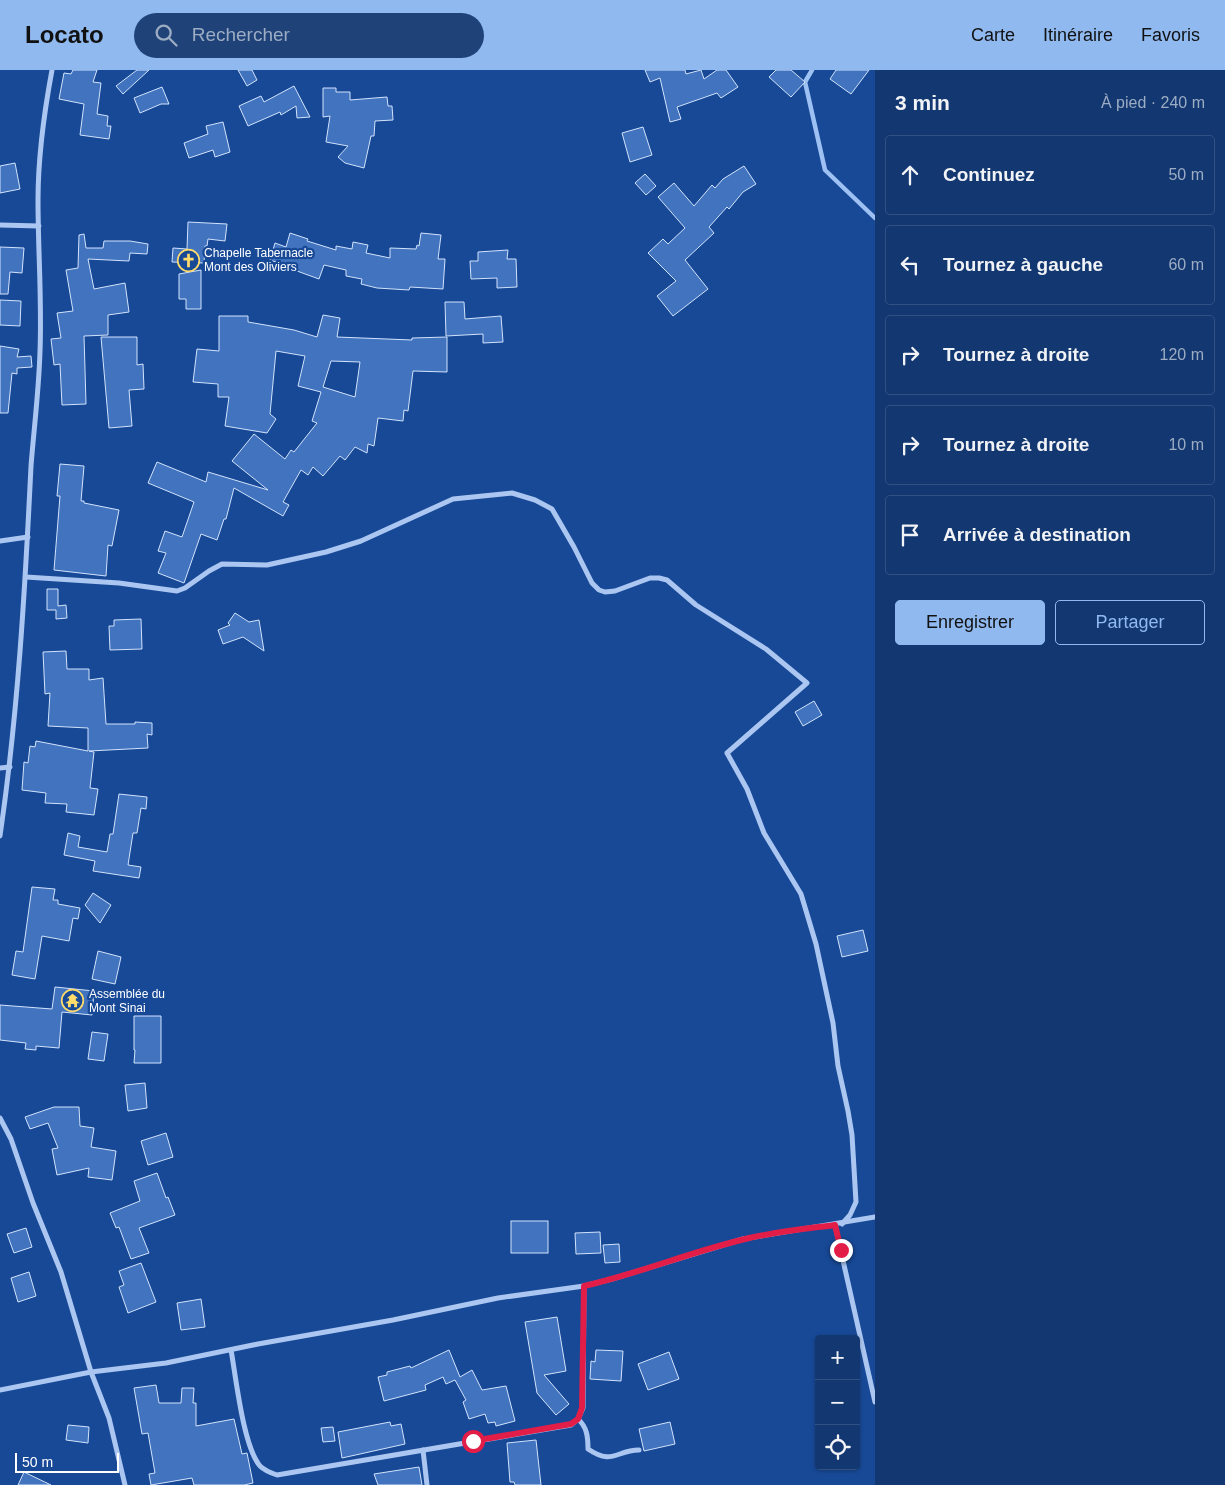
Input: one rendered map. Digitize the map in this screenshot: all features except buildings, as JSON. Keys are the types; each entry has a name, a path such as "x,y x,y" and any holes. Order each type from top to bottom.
{"street":[{"path":"0,836 10,767 26,577 40,352 38,199 43,121 52,70"},
{"path":"0,225 39,226"},
{"path":"26,577 119,583 177,591 185,588 209,570 222,564 267,565 326,552 361,541 453,500 482,495 512,493 535,500 552,509 574,546 592,583 598,590 605,592 615,591 650,578 667,580 696,605 766,649 808,683 727,753 748,789 764,833 801,894 816,944 833,1023 838,1066 852,1135 856,1202 850,1215 842,1224"},
{"path":"0,542 28,537"},
{"path":"0,768 10,767"},
{"path":"0,1118 11,1138 33,1203 61,1272 91,1372 109,1418 126,1485"},
{"path":"0,1390 91,1372 166,1363 498,1298 584,1286 743,1239 875,1217"},
{"path":"835,1225 875,1402"},
{"path":"231,1350 247,1433 253,1454 261,1466 268,1472 277,1475 571,1424 578,1419 582,1408 584,1286"},
{"path":"578,1419 585,1425 588,1449 600,1457 615,1456 639,1450"},
{"path":"423,1450 427,1485"}],"waterway":[{"path":"812,70 805,82 825,170 875,218"}],"place":[{"name":"Chapelle Tabernacle Mont des Oliviers","path":"188,260"},
{"name":"Assemblée du Mont Sinai","path":"73,1001"}],"route":[{"path":"473,1441 571,1424 578,1419 582,1408 584,1286 743,1239 835,1225 841,1250"}]}
